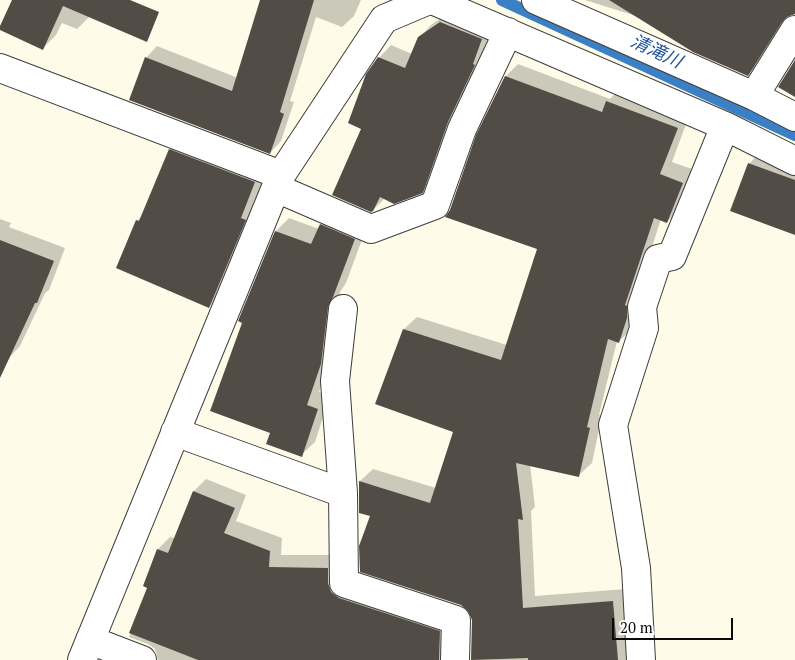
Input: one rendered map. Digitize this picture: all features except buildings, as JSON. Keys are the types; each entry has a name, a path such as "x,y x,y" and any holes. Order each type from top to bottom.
{"street":[{"path":"142,660 86,650 278,182 384,19 430,0 725,126 795,161"},
{"path":"536,0 754,96 795,117"},
{"path":"754,96 795,30"},
{"path":"0,68 278,182 371,229 435,205 462,129 508,32"},
{"path":"641,660 636,568 613,425 644,328 642,307 658,259 672,256 725,126"},
{"path":"343,309 335,381 343,493 344,583 456,620 455,660"},
{"path":"175,432 343,493"}],"waterway":[{"name":"清滝川","path":"502,0 795,135"}]}
